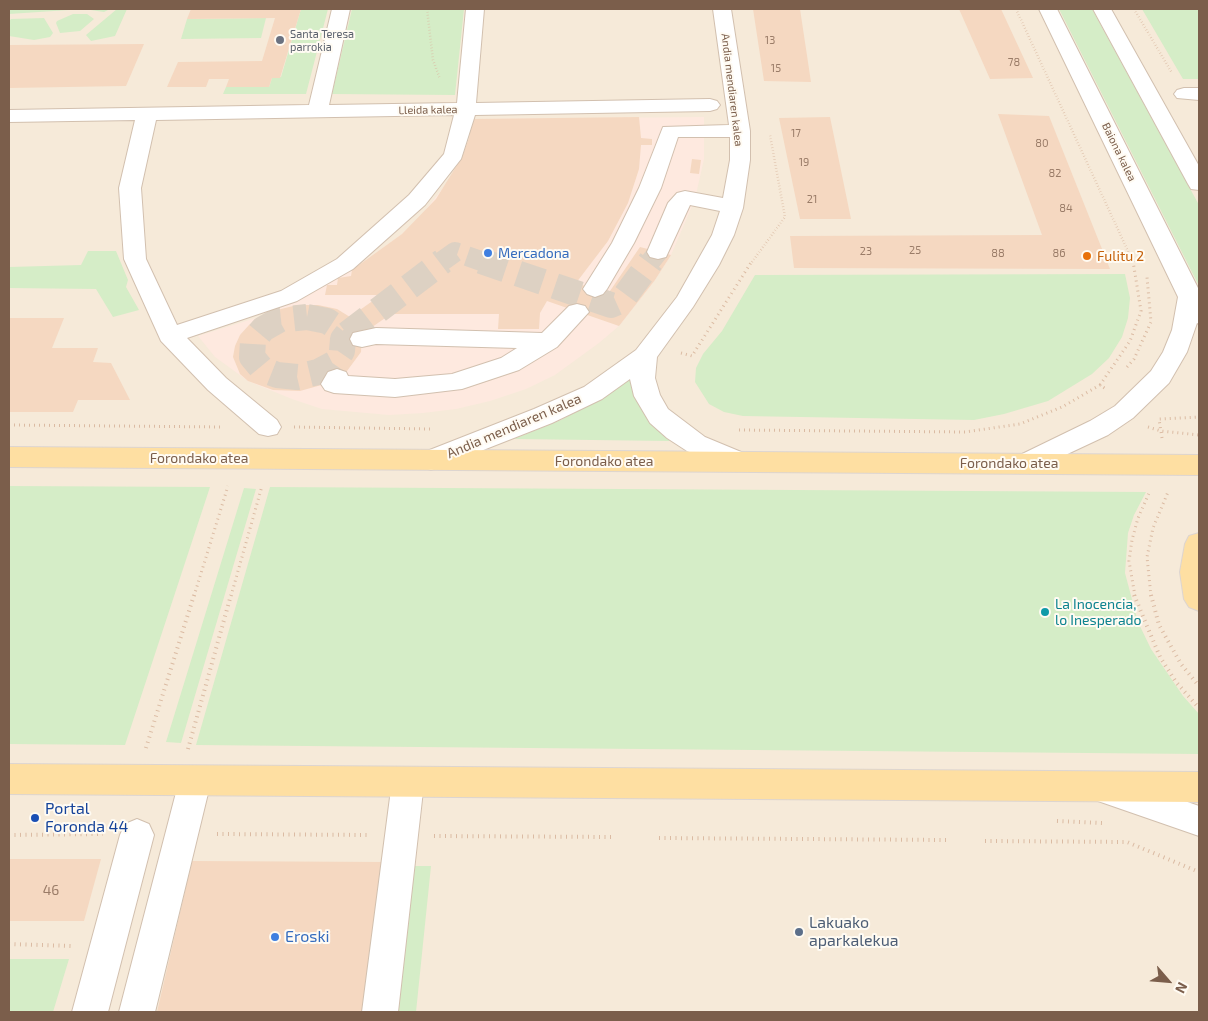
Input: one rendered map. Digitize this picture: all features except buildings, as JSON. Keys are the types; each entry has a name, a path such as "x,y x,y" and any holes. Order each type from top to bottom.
{"main road":[{"name":"Forondako atea","path":"9,457 1199,465"},
{"path":"1199,544 1194,572 1199,600"},
{"path":"9,779 1199,787"}],"street":[{"path":"318,111 341,9"},
{"path":"170,335 206,325 289,296 345,264 417,200 454,155 466,109 475,9"},
{"name":"Andia mendiaren kalea","path":"430,460 543,416 593,393 645,356 685,302 708,265 732,208 740,160 740,131 722,9"},
{"name":"Baiona kalea","path":"1027,463 1133,413 1160,377 1175,352 1195,305 1048,9"},
{"path":"1102,9 1199,184"},
{"name":"Lleida kalea","path":"9,116 710,105"},
{"path":"147,113 130,188 135,259 170,335 217,384 268,427"},
{"path":"595,290 622,244 650,188 670,131 740,131"},
{"path":"658,252 679,203 685,198 708,201 732,208"},
{"path":"337,378 334,384 395,388 454,383 510,364 548,342 577,312"},
{"path":"362,339 376,336 548,342"},
{"path":"645,356 642,378 646,396 659,416 676,432 696,444 736,461"},
{"path":"137,1012 181,834 187,781"},
{"path":"380,1012 408,782"},
{"path":"1099,786 1199,821"},
{"path":"90,1012 137,835"}],"path":[{"path":"427,9 428,29 434,60 443,86 442,110"},
{"path":"730,430 965,432 1020,424 1062,407 1100,385 1130,341 1141,311 1132,256 1016,9"},
{"path":"1134,9 1192,94"},
{"path":"1122,371 1134,359 1151,322 1146,269"},
{"path":"1111,383 1099,397 1133,413 1161,431 1199,435"},
{"path":"1100,385 1133,413 1159,419"},
{"path":"9,425 436,430"},
{"path":"136,781 229,482 219,482"},
{"path":"187,781 263,483 255,483"},
{"path":"1140,489 1169,491 1153,528 1147,557 1149,589 1159,625 1181,664 1199,686"},
{"path":"1150,489 1150,494 1138,518 1132,540 1129,561 1131,584 1139,610 1160,657 1176,682 1199,708"},
{"path":"1052,821 1107,824"},
{"path":"181,834 612,837"},
{"path":"9,835 137,835"},
{"path":"659,838 946,840"},
{"path":"985,840 1127,842 1199,872"},
{"path":"9,944 107,947"}],"shaded area":[{"path":"9,9 1199,9 1199,1012 9,1012"},
{"name":"Mercadona","path":"704,117 704,159 695,199 671,255 655,280 619,326 599,343 555,375 526,389 490,401 456,409 423,413 389,415 322,409 248,381 215,357 198,336 262,316 308,295 352,270 402,234 420,217 450,179 462,157 469,138 472,119"}],"green space":[{"path":"9,9 84,9 9,14"},
{"path":"84,9 110,9 104,12"},
{"path":"117,9 127,9 115,36 91,41 86,35"},
{"path":"301,9 328,9 306,94 223,94 226,87 269,87 272,78 281,77"},
{"path":"352,9 464,9 455,95 332,94"},
{"path":"1059,9 1092,9 1199,205 1199,286"},
{"path":"1142,9 1199,9 1199,79 1183,79"},
{"path":"73,14 87,14 94,19 80,31 60,33 57,21"},
{"path":"44,18 53,33 50,37 34,40 9,36 9,21 11,19"},
{"path":"266,18 261,38 181,39 187,19"},
{"path":"88,251 116,251 128,280 126,287 139,310 113,317 96,289 9,288 9,267 81,265"},
{"path":"1125,274 1130,298 1128,318 1122,337 1109,358 1092,374 1048,401 1004,414 974,420 743,416 724,412 709,404 695,382 696,368 703,354 722,331 755,275"},
{"path":"629,376 638,402 650,420 670,441 514,439 561,420 595,402"},
{"path":"9,486 210,487 125,745 9,744"},
{"path":"270,487 1146,492 1134,515 1128,533 1125,573 1138,622 1151,649 1183,696 1199,714 1199,754 196,745"},
{"path":"244,488 256,489 181,743 166,742"},
{"path":"413,866 431,866 416,1012 397,1012"},
{"path":"9,959 69,959 53,1012 9,1012"}],"tunnel":[{"path":"441,262 455,252 484,262"},
{"path":"650,262 658,252"},
{"path":"347,334 443,261"},
{"path":"481,261 611,305 622,300 651,261"},
{"path":"307,317 327,321 347,334 343,339 342,351 333,364 318,372 297,377 277,375 262,369 252,357 253,341 263,329 279,320 307,317"},
{"path":"347,334 356,341"}],"place":[{"name":"Santa Teresa parrokia","path":"280,40"},
{"name":"Mercadona","path":"488,253"},
{"name":"Fulitu 2","path":"1087,256"},
{"name":"La Inocencia, lo Inesperado","path":"1045,612"},
{"name":"Portal Foronda 44","path":"35,818"},
{"name":"Lakuako aparkalekua","path":"799,932"},
{"name":"Eroski","path":"275,937"}]}
